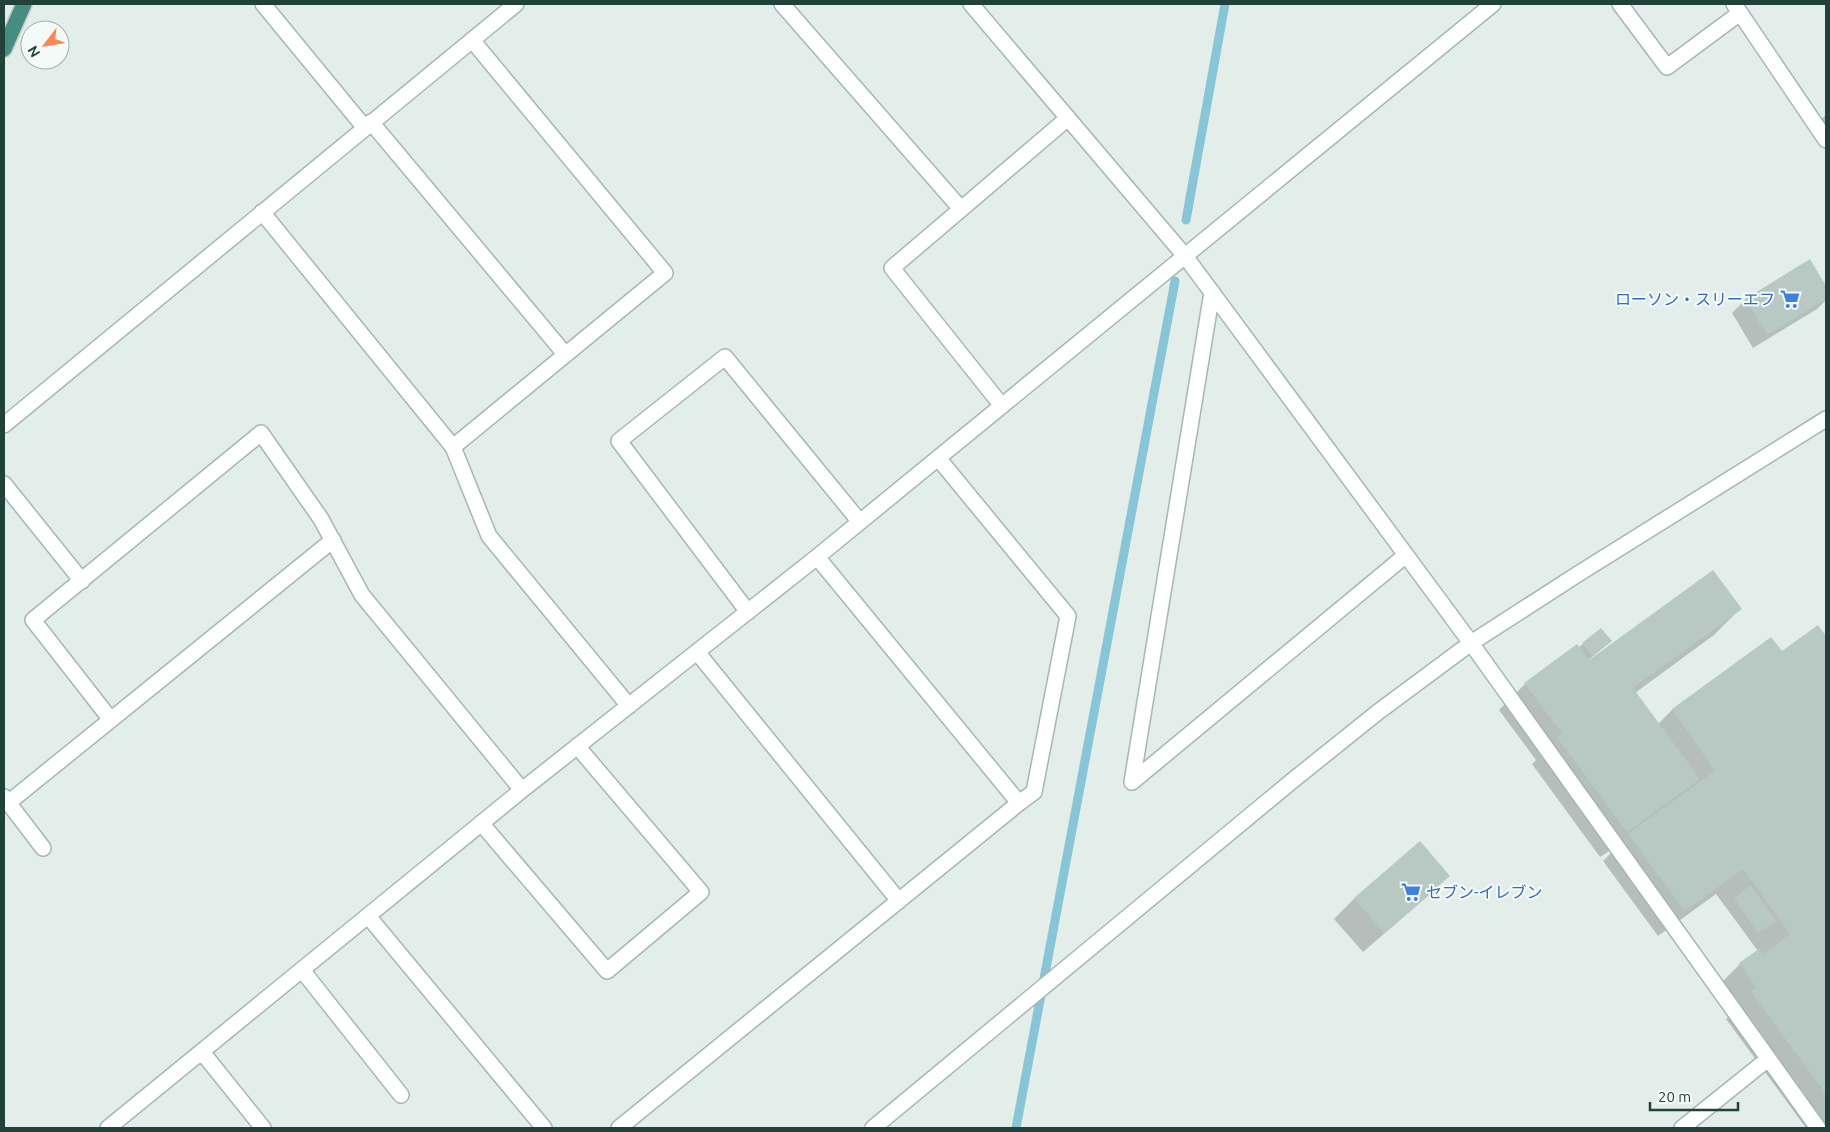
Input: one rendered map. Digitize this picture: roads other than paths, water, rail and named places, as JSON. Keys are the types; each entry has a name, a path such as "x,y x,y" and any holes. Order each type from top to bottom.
{"highway":[{"path":"4,49 24,4"}],"street":[{"path":"263,4 565,354"},
{"path":"4,425 516,4"},
{"path":"782,4 961,209"},
{"path":"971,4 1185,256 1471,642 1818,1128"},
{"path":"108,1128 481,823 817,557 1493,4"},
{"path":"1620,4 1667,67 1737,8 1826,140"},
{"path":"453,447 665,273 472,40"},
{"path":"1002,406 892,268 1068,118"},
{"path":"262,212 453,447 489,536 629,706"},
{"path":"1212,292 1132,782 1406,555"},
{"path":"748,612 618,441 725,357 860,522"},
{"path":"873,1128 1299,775 1378,712 1471,642 1826,419"},
{"path":"111,720 33,620 261,433 321,519 362,595 522,790"},
{"path":"619,1128 1034,792 1068,616 938,458"},
{"path":"4,484 82,581"},
{"path":"43,848 6,800 111,720 332,540"},
{"path":"817,557 1019,803"},
{"path":"697,652 899,901"},
{"path":"481,823 606,972 701,892 577,746"},
{"path":"368,916 544,1128"},
{"path":"302,970 401,1095"},
{"path":"202,1052 263,1128"},
{"path":"1682,1128 1768,1059"}],"waterway":[{"path":"1186,220 1225,4"},
{"path":"1016,1128 1175,281"}],"place":[{"name":"ローソン・スリーエフ","path":"1790,299"},
{"name":"セブン-イレブン","path":"1411,892"}]}
